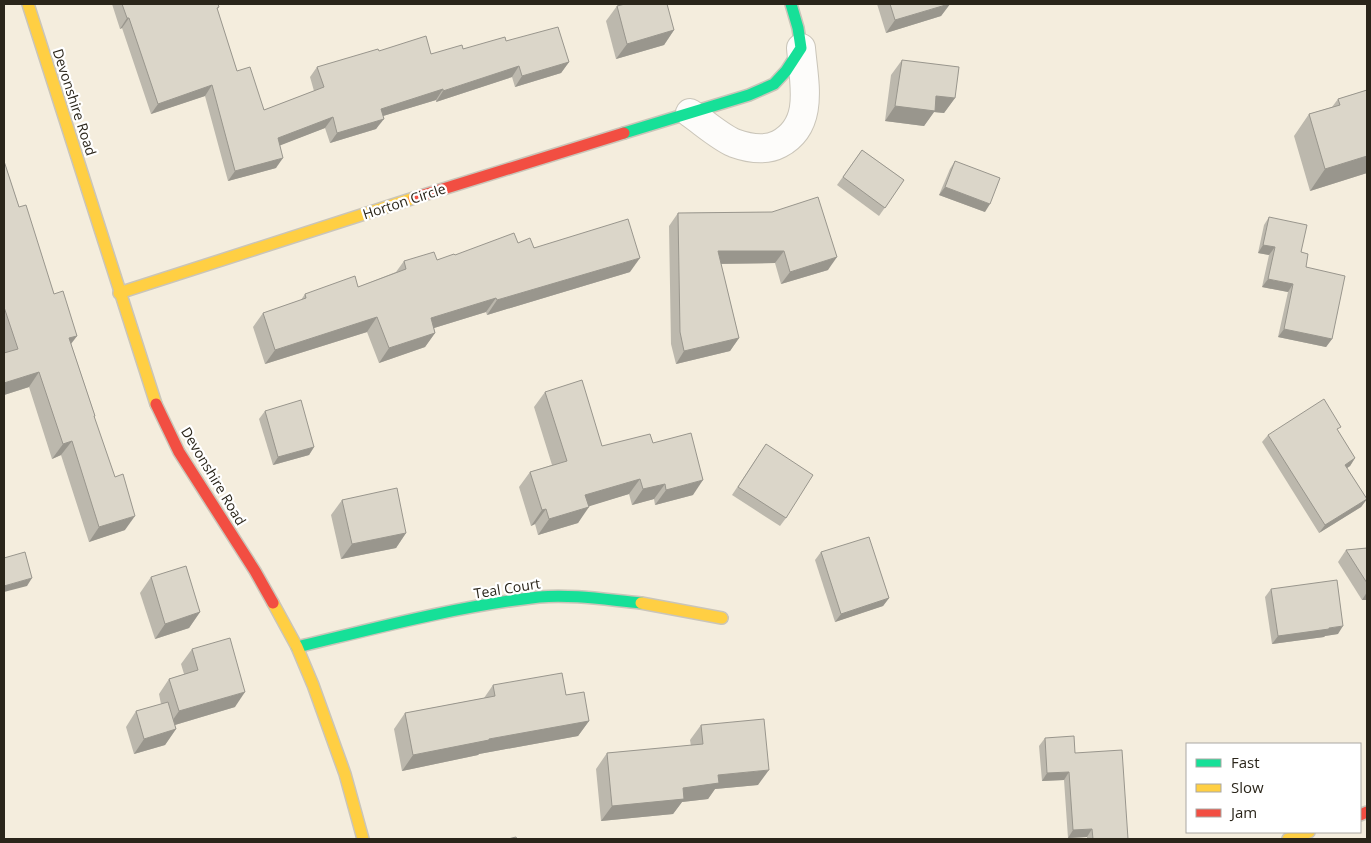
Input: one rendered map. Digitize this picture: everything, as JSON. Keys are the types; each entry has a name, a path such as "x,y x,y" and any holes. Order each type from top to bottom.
{"street":[{"name":"Devonshire Road","path":"28,4 154,401 179,452 255,571 298,647 345,774 363,839"},
{"path":"690,114 734,142 756,148 774,147 790,138 801,123 804,113 801,48 798,28 791,4"},
{"name":"Horton Circle","path":"119,292 417,197 749,95 774,84 786,71 801,48"},
{"name":"Teal Court","path":"298,647 443,614 540,597 571,597 647,603 722,618"},
{"path":"1288,839 1306,833"}],"building":[{"path":"122,4 218,4 219,7 217,8 237,71 250,67 264,110 324,87 317,67 378,49 379,51 426,36 431,54 462,45 463,49 505,37 506,41 558,27 569,62 522,76 519,66 443,91 443,89 381,109 384,119 337,133 333,117 278,138 283,158 235,171 212,85 158,104 129,18 127,18"},
{"path":"625,4 667,4 674,30 627,44 617,6"},
{"path":"890,4 949,4 895,20"},
{"path":"902,60 959,67 955,98 936,96 935,111 895,106"},
{"path":"1367,90 1367,156 1325,169 1309,114 1340,105 1338,99"},
{"path":"862,150 904,180 885,208 843,177"},
{"path":"4,161 19,207 26,205 54,294 63,291 77,336 69,338 115,477 123,474 135,516 99,527 72,441 63,444 39,372 4,383 4,353 18,349 4,307"},
{"path":"955,161 1000,178 990,204 945,187"},
{"path":"818,197 837,257 790,272 784,251 718,251 739,338 684,351 680,332 678,213 772,212"},
{"path":"1269,217 1307,225 1301,252 1308,254 1306,267 1345,276 1332,339 1284,329 1293,284 1268,279 1275,247 1263,245"},
{"path":"628,219 640,258 431,318 435,333 389,348 377,317 275,350 263,313 306,298 305,294 355,276 358,287 406,269 404,261 434,252 437,260 514,233 518,243 530,238 534,248"},
{"path":"582,380 602,446 650,434 653,443 691,433 703,480 666,490 665,484 643,489 640,479 585,495 589,507 549,519 546,509 542,510 530,472 567,461 545,392"},
{"path":"1324,399 1341,427 1337,429 1355,458 1345,465 1367,499 1325,525 1268,435"},
{"path":"301,400 314,447 278,457 265,411"},
{"path":"766,444 813,475 786,518 738,487"},
{"path":"397,488 406,533 352,544 342,500"},
{"path":"869,537 889,598 841,614 821,552"},
{"path":"1367,548 1367,583 1346,550"},
{"path":"25,552 32,578 4,586 4,558"},
{"path":"186,566 200,612 165,624 151,577"},
{"path":"1337,580 1343,626 1278,636 1271,589"},
{"path":"230,638 245,692 179,711 169,679 198,670 192,649"},
{"path":"562,673 566,695 584,692 589,721 413,755 405,713 495,696 493,685"},
{"path":"168,702 176,729 144,739 136,711"},
{"path":"764,719 769,770 718,775 719,783 683,788 684,799 612,806 607,753 703,744 701,725"},
{"path":"1074,736 1075,753 1122,750 1128,839 1093,839 1092,829 1073,830 1069,772 1047,773 1045,738"}],"traffic: fast":[{"path":"624,133 749,95 774,84 786,71 801,48 798,28 791,4"},
{"path":"297,647 448,612 539,597 577,597 641,603"}],"traffic: slow":[{"path":"28,4 156,404"},
{"path":"119,293 414,198"},
{"path":"273,603 297,647 313,685 345,774 363,839"},
{"path":"641,603 722,618"},
{"path":"1288,839 1306,833"}],"traffic: jam":[{"path":"414,198 624,133"},
{"path":"156,404 179,452 255,571 273,603"},
{"path":"1361,815 1367,812"}]}
